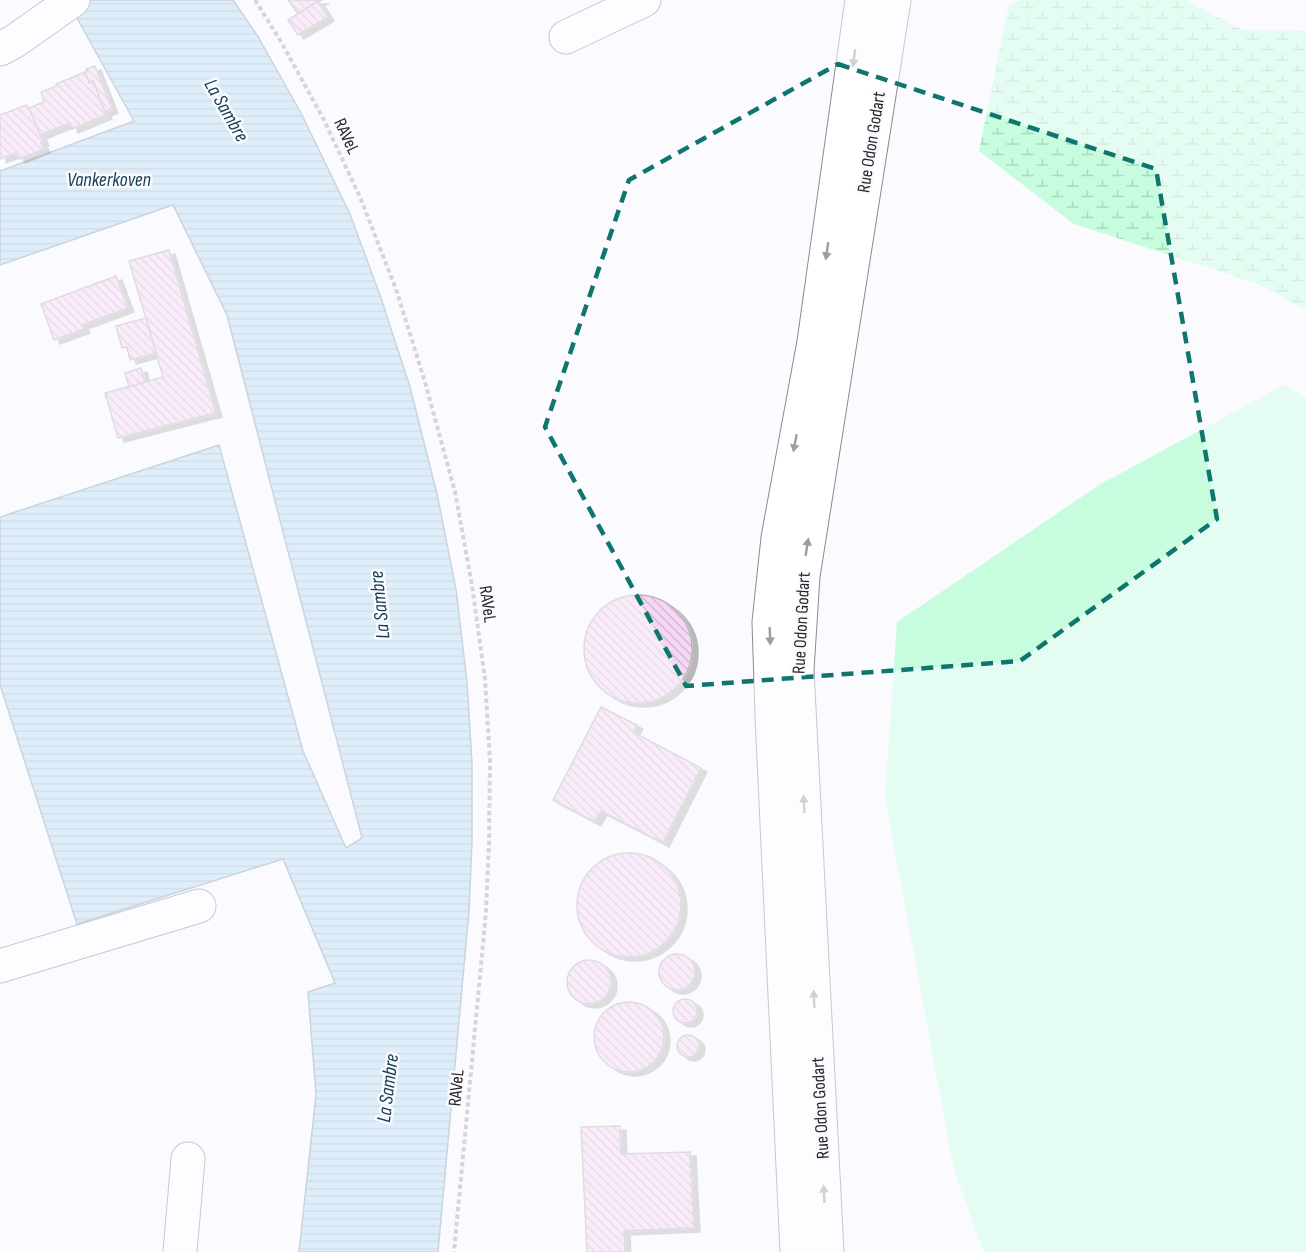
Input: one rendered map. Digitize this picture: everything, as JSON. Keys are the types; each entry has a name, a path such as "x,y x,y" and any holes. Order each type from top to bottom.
{"main road":[{"path":"7,45 72,0"},
{"path":"566,37 644,0"},
{"name":"Rue Odon Godart","path":"797,1252 769,622 778,538 814,342 862,0"},
{"name":"Rue Odon Godart","path":"827,1252 797,670 803,576 894,0"},
{"path":"0,966 199,906"},
{"path":"180,1252 188,1159"}],"path":[{"name":"RAVeL","path":"255,0 323,118 360,197 396,289 425,382 455,492 472,585 485,679 490,762 489,842 486,912 454,1252"}],"highlighted area":[{"path":"838,64 1156,169 1217,519 1020,661 686,686 545,427 629,180"}],"green space":[{"path":"1020,0 1185,0 1243,30 1306,31 1306,310 1255,283 1074,224 979,151 1009,4"},
{"path":"1284,385 1306,398 1306,1252 984,1252 954,1170 885,798 897,622 1099,485"}],"water":[{"path":"67,0 233,0 257,35 301,113 350,214 410,387 437,494 456,589 467,682 472,763 469,911 438,1252 299,1252 316,1095 308,992 335,983 283,859 77,924 0,685 0,517 219,445 303,751 346,848 362,838 227,315 173,205 0,265 0,171 134,121"}],"building":[{"path":"288,0 322,0 298,14"},
{"path":"318,1 328,17 298,35 288,20"},
{"path":"95,66 112,109 105,112 93,81 89,83 85,72 86,69"},
{"path":"85,72 89,83 93,81 106,115 72,129 70,123 40,135 29,108 44,102 41,92"},
{"path":"26,105 44,149 19,159 16,153 0,159 0,115"},
{"path":"169,250 216,413 118,438 105,393 163,377 129,261"},
{"path":"116,276 128,308 82,325 84,329 54,340 41,304"},
{"path":"146,318 156,353 130,360 127,347 122,348 116,326"},
{"path":"141,368 145,382 129,387 125,373"},
{"path":"638,595 659,599 676,611 688,628 692,649 688,670 676,687 659,699 638,703 617,699 600,687 588,670 584,649 588,628 600,611 617,599"},
{"path":"601,707 637,725 633,732 701,768 663,843 601,811 595,822 553,800"},
{"path":"629,853 649,857 666,868 677,885 681,905 677,925 666,942 649,953 629,957 609,953 592,942 581,925 577,905 581,885 592,868 609,857"},
{"path":"677,954 690,959 695,972 690,985 677,990 664,985 659,972 664,959"},
{"path":"589,960 604,967 611,982 604,997 589,1004 574,997 567,982 574,967"},
{"path":"685,999 690,1000 696,1006 696,1016 690,1022 685,1023 680,1022 674,1016 673,1011 674,1006 680,1000"},
{"path":"629,1002 642,1005 654,1012 661,1024 664,1037 661,1050 654,1062 642,1069 629,1072 616,1069 604,1062 597,1050 594,1037 597,1024 604,1012 616,1005"},
{"path":"688,1035 696,1038 699,1046 696,1054 688,1057 680,1054 677,1046 680,1038"},
{"path":"620,1126 621,1154 690,1152 694,1228 624,1231 625,1252 587,1252 581,1127"}],"water label":[{"name":"La Sambre","path":"227,110"},
{"name":"Vankerkoven","path":"109,179"},
{"name":"La Sambre","path":"379,605"},
{"name":"La Sambre","path":"387,1088"}]}
